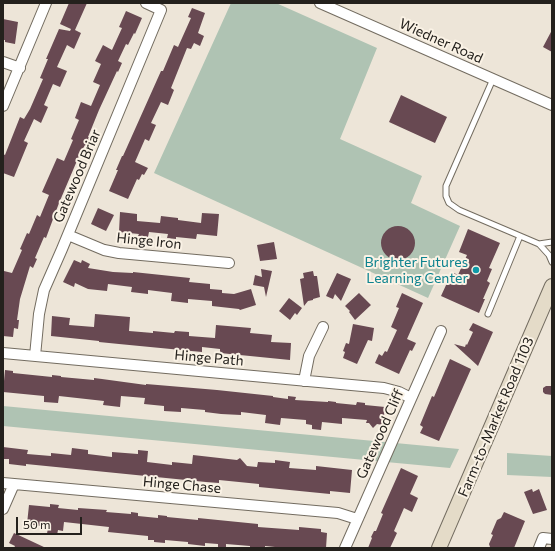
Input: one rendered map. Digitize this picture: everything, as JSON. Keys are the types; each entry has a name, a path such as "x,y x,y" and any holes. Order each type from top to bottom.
{"main road":[{"name":"Farm-to-Market Road 1103","path":"439,548 552,286"}],"street":[{"path":"3,106 46,3"},
{"name":"Gatewood Briar","path":"35,356 39,314 44,290 161,10 146,3"},
{"name":"Wiedner Road","path":"320,3 552,105"},
{"path":"3,62 20,68"},
{"name":"Hinge Iron","path":"68,235 104,250 119,254 229,263"},
{"path":"304,381 309,356 323,327"},
{"name":"Gatewood Cliff","path":"345,548 441,330"},
{"name":"Hinge Path","path":"3,353 384,388 399,392 411,398"},
{"name":"Hinge Chase","path":"3,483 338,513 358,519"},
{"path":"3,509 14,484"},
{"path":"539,548 548,538"}],"lane":[{"path":"493,79 446,186 446,196 449,203 459,210 539,244 549,255 552,262"},
{"path":"488,314 520,236"},
{"path":"539,244 552,242"}],"green space":[{"path":"231,3 276,3 377,48 340,139 422,176 411,203 460,226 428,298 154,173"},
{"path":"3,406 459,449 450,468 3,426"},
{"path":"507,453 552,456 552,477 507,475"}],"building":[{"path":"69,3 87,3 75,30 81,33 74,49 67,45 57,67 67,71 60,87 53,84 44,105 48,107 41,123 34,119 24,141 28,143 14,177 3,173 3,154 5,155 20,117 24,119 30,109 43,79 40,78 48,59 46,59 59,29 70,31 71,29 60,24"},
{"path":"192,8 205,13 198,33 204,36 200,46 194,43 191,49 187,48 171,88 174,90 168,105 161,102 151,123 156,125 149,141 145,139 135,162 148,168 139,180 137,179 128,199 109,191 118,170 116,170 174,45 178,47 191,18 188,17"},
{"path":"126,11 142,18 135,34 134,33 128,45 126,44 118,61 122,63 99,110 86,146 85,145 79,156 46,238 44,237 35,258 37,259 33,268 30,266 20,299 17,320 19,320 18,329 14,328 13,337 3,336 4,271 12,273 22,250 20,249 27,233 29,234 37,215 40,217 49,195 42,192 57,158 64,161 73,140 71,139 79,120 75,118 81,102 91,106 100,85 93,82 101,64 95,61 103,45 112,50 122,28 119,27"},
{"path":"3,19 18,22 15,44 5,42 5,40 3,40"},
{"path":"552,30 552,52 543,47"},
{"path":"401,95 447,117 435,143 389,122"},
{"path":"98,208 114,215 106,231 91,224"},
{"path":"120,212 137,214 137,221 160,223 161,216 201,223 202,213 219,214 217,236 197,234 196,239 176,237 176,239 167,238 168,234 149,232 148,237 138,236 139,234 119,232"},
{"path":"401,226 410,231 414,236 414,250 410,255 405,259 395,260 391,259 382,250 381,240 382,236 391,227"},
{"name":"Brighter Futures Learning Center","path":"468,229 500,243 489,268 492,269 487,281 490,283 479,313 441,296 452,272 458,275 467,255 459,252"},
{"path":"274,242 277,259 260,261 257,245"},
{"path":"74,260 81,263 82,260 90,264 88,268 113,272 133,272 190,278 189,282 210,284 210,289 222,290 222,293 234,294 251,289 256,305 240,310 212,306 212,301 188,299 188,303 171,301 172,293 148,290 148,294 131,292 132,287 108,284 107,291 88,289 75,283 74,287 63,282"},
{"path":"261,269 272,271 266,297 264,287 253,285 255,275 262,277"},
{"path":"313,271 314,276 317,276 320,297 308,301 304,306 300,279 304,278 303,273"},
{"path":"337,273 351,279 341,301 335,294 333,299 326,296"},
{"path":"359,293 371,305 355,320 345,306"},
{"path":"402,293 423,303 407,339 416,343 412,351 410,350 399,374 375,363 379,354 382,356 385,351 387,352 397,330 391,327 399,308 396,307"},
{"path":"289,298 302,308 297,315 295,313 290,320 279,311"},
{"path":"95,314 130,317 129,331 153,333 153,331 174,333 175,331 189,332 189,336 215,338 216,325 251,328 250,333 272,335 271,342 291,343 290,360 220,353 220,349 202,347 202,352 51,336 52,316 70,318 69,325 94,327"},
{"path":"473,323 493,332 478,366 454,344 465,347 466,344 467,345 473,332 469,330"},
{"path":"353,324 374,328 372,341 368,340 357,364 343,358 345,352 343,351 346,343 349,344"},
{"path":"450,359 471,369 439,441 420,433 423,427 420,425"},
{"path":"5,370 13,371 13,373 52,377 52,375 94,380 94,378 146,385 273,396 288,399 288,396 296,397 295,400 328,401 356,405 357,402 365,403 365,405 385,407 383,425 377,424 373,428 369,423 366,423 367,420 342,418 342,424 322,422 321,430 312,429 312,425 306,424 306,420 281,418 280,425 265,423 266,415 241,412 241,415 221,414 205,412 205,410 181,408 181,412 164,411 164,406 144,404 145,398 121,396 120,407 103,405 104,401 59,396 58,403 44,402 44,396 3,392"},
{"path":"546,386 552,386 552,395 545,394 543,392 543,388"},
{"path":"3,447 28,450 27,454 51,456 51,453 71,455 72,448 88,450 88,454 112,457 112,452 138,454 138,450 148,451 147,462 172,465 172,462 192,464 193,455 237,460 240,458 247,466 257,467 258,462 275,463 275,460 290,462 289,468 316,470 316,466 352,470 350,493 330,491 330,494 259,487 259,484 219,480 219,483 26,464 26,466 9,464 9,459 3,459"},
{"path":"401,468 418,476 410,494 418,498 412,512 404,508 394,531 397,533 390,548 368,548 372,538 371,537 374,531 376,531 383,514 381,513"},
{"path":"532,489 533,492 539,489 547,510 533,514 524,492"},
{"path":"50,504 59,505 58,508 107,510 106,512 131,514 131,512 138,513 138,516 158,518 158,515 198,520 198,518 258,524 258,527 299,530 299,527 321,529 321,532 327,533 326,548 285,548 265,546 265,548 250,548 250,546 226,544 226,548 218,548 218,544 205,543 205,546 188,544 188,542 165,540 165,543 154,542 154,540 148,540 148,536 108,532 109,527 64,522 63,531 58,530 57,535 47,534 48,527 27,524 29,505 50,507"},
{"path":"504,512 525,521 514,548 490,547 489,544 493,535 491,534 497,520 501,518"},
{"path":"14,533 46,548 14,548 15,546 9,543"}],"place":[{"name":"Brighter Futures Learning Center","path":"476,270"}]}
